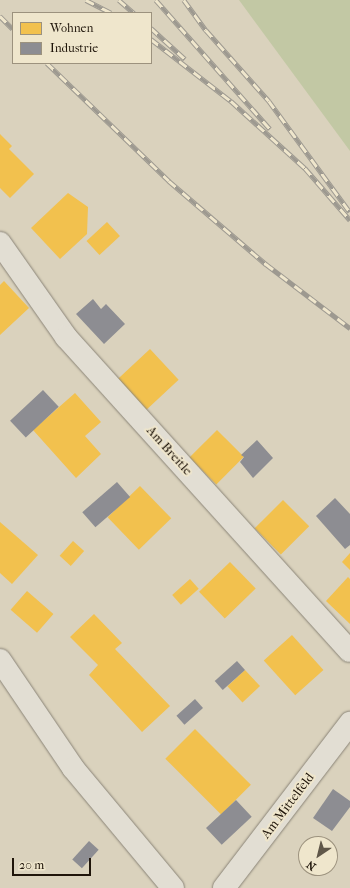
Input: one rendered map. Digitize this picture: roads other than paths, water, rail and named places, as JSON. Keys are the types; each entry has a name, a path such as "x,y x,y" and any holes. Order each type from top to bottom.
{"street":[{"name":"Am Breitle","path":"0,243 66,337 350,651"},
{"path":"0,660 73,768 173,888"},
{"name":"Am Mittelfeld","path":"224,888 350,723"}],"railway":[{"path":"86,0 109,12"},
{"path":"119,0 133,12"},
{"path":"156,0 270,129"},
{"path":"184,0 206,30 269,101 350,212"},
{"path":"0,16 12,28"},
{"path":"152,29 185,59"},
{"path":"152,40 231,101 305,168 350,220"},
{"path":"48,64 169,181 266,264 350,328"}]}
